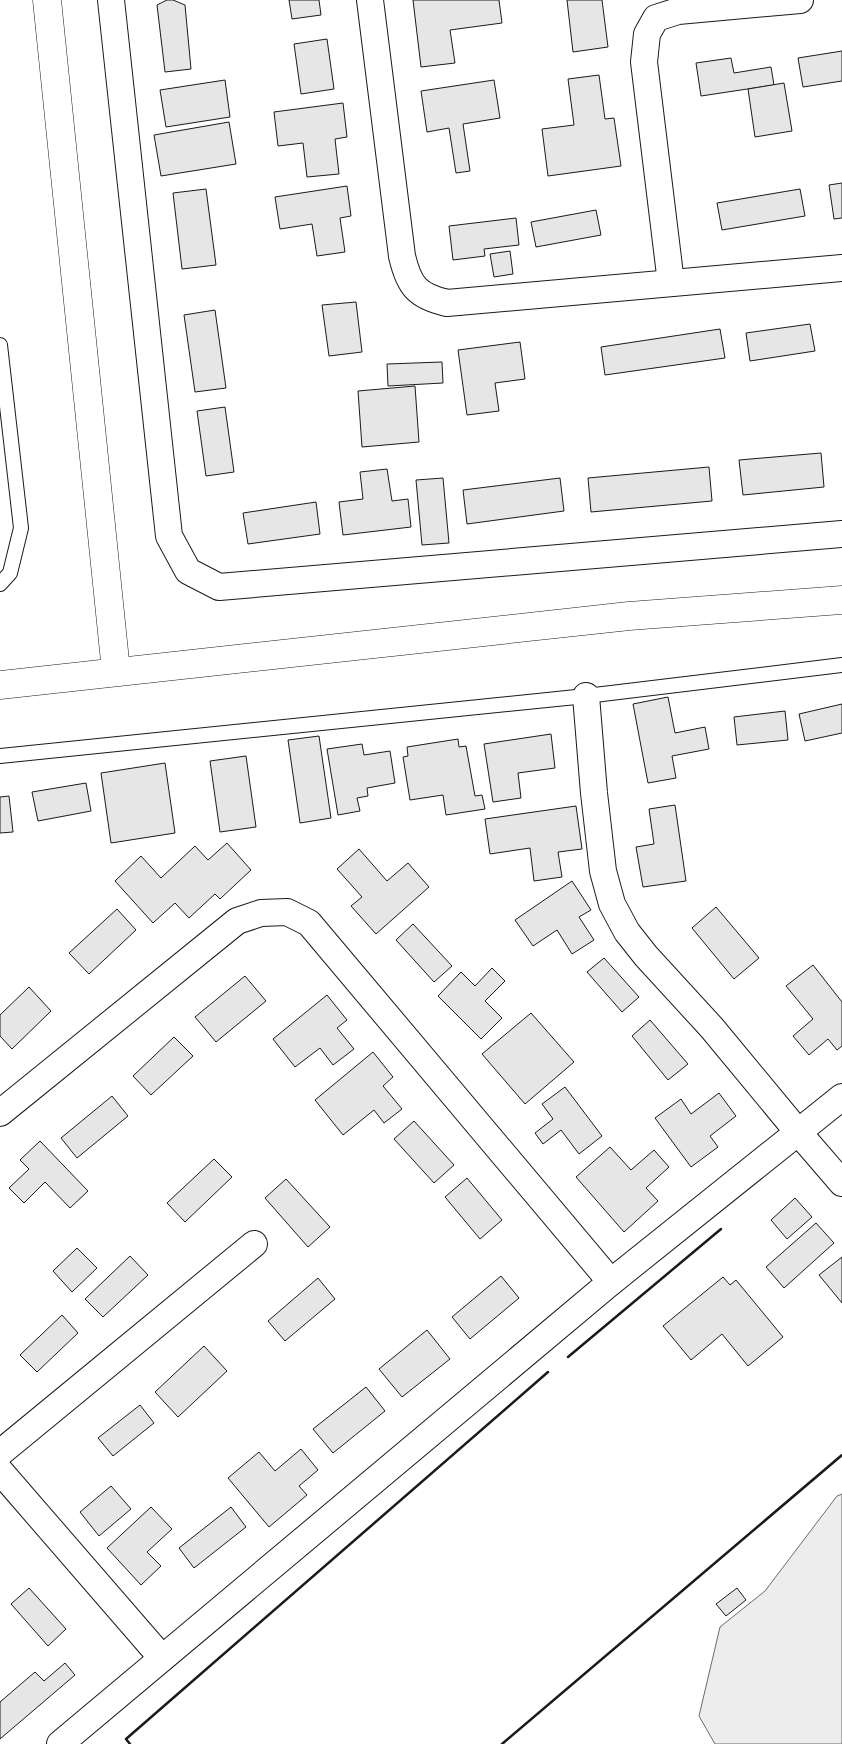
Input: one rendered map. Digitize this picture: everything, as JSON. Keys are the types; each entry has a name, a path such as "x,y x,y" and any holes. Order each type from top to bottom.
{"street":[{"path":"47,0 116,671"},
{"path":"111,0 169,536 188,571 219,588 842,534"},
{"path":"370,0 402,256 406,274 416,290 430,299 447,303 842,268"},
{"path":"670,283 644,62 647,34 656,18 678,11 800,0"},
{"path":"0,685 629,616 842,600"},
{"path":"586,696 594,794 603,871 612,904 627,932 646,956 712,1028 842,1183"},
{"path":"0,1113 237,921 261,913 287,912 309,923 611,1282"},
{"path":"66,1742 162,1658 611,1282 842,1097"},
{"path":"0,1453 254,1244"},
{"path":"0,1471 162,1658"}],"lane":[{"path":"0,345 21,528 10,573 0,584"},
{"path":"0,756 586,696 842,665"}],"shaded area":[{"path":"842,1494 842,1744 715,1744 699,1716 720,1627 765,1591 837,1496"}],"building":[{"path":"167,0 173,0 185,5 191,69 165,72 157,5"},
{"path":"289,0 319,0 321,15 292,19"},
{"path":"413,0 499,0 502,23 450,30 455,63 421,67"},
{"path":"567,0 602,0 608,47 573,52"},
{"path":"327,39 334,89 301,94 294,44"},
{"path":"842,51 842,81 803,87 798,58"},
{"path":"731,58 734,73 771,67 774,85 701,96 696,63"},
{"path":"599,75 605,119 614,118 621,166 548,176 542,129 574,125 568,79"},
{"path":"225,80 230,117 166,127 160,90"},
{"path":"494,80 500,118 463,124 470,171 456,173 449,128 427,132 421,91"},
{"path":"784,83 792,131 755,137 748,89"},
{"path":"343,103 347,137 335,139 339,174 307,177 303,143 278,146 274,112"},
{"path":"229,122 236,164 161,176 154,135"},
{"path":"842,183 842,218 834,219 829,185"},
{"path":"347,186 351,216 340,218 345,252 317,256 312,224 280,229 275,197"},
{"path":"206,189 216,265 182,269 173,193"},
{"path":"800,189 805,216 722,230 717,203"},
{"path":"596,210 601,235 536,247 531,222"},
{"path":"516,218 519,245 484,249 485,256 453,260 449,226"},
{"path":"510,251 513,274 494,277 490,254"},
{"path":"356,302 362,352 329,356 322,305"},
{"path":"215,310 226,388 195,392 184,315"},
{"path":"810,324 815,351 750,361 746,333"},
{"path":"720,329 725,358 605,375 601,347"},
{"path":"520,342 525,379 495,383 499,411 467,415 458,350"},
{"path":"442,362 443,383 388,386 387,364"},
{"path":"415,386 419,442 362,447 358,391"},
{"path":"225,407 234,472 206,476 197,411"},
{"path":"821,453 824,487 743,495 739,460"},
{"path":"709,467 712,501 591,512 588,478"},
{"path":"387,469 392,501 408,499 411,527 343,535 339,502 363,499 360,472"},
{"path":"443,478 449,543 422,545 416,480"},
{"path":"560,478 564,511 467,524 463,490"},
{"path":"316,502 320,534 248,544 243,513"},
{"path":"668,697 675,733 705,727 709,749 672,756 676,778 648,783 633,704"},
{"path":"842,704 842,733 805,741 799,714"},
{"path":"785,711 788,740 737,745 734,717"},
{"path":"551,734 555,768 518,773 521,798 493,802 484,744"},
{"path":"319,736 331,818 300,823 288,740"},
{"path":"458,739 459,747 466,746 475,796 482,795 485,809 446,815 443,795 410,800 403,757 408,756 407,747"},
{"path":"362,744 364,755 390,751 395,783 367,788 368,796 357,798 360,811 338,815 327,749"},
{"path":"246,756 256,827 220,832 210,761"},
{"path":"165,763 175,833 111,843 101,773"},
{"path":"86,783 91,811 38,821 32,792"},
{"path":"9,796 13,832 0,833 0,797"},
{"path":"675,805 686,881 643,887 636,847 654,844 649,809"},
{"path":"576,806 582,849 558,852 562,877 534,881 530,848 490,854 485,819"},
{"path":"227,843 251,870 220,899 215,894 189,918 175,903 153,923 115,881 141,856 161,878 195,846 208,860"},
{"path":"359,849 387,881 408,863 429,887 376,934 351,906 362,897 337,869"},
{"path":"572,881 591,910 579,917 594,940 572,954 557,930 533,946 515,920"},
{"path":"716,907 759,958 734,979 692,928"},
{"path":"117,909 136,930 89,974 69,953"},
{"path":"413,924 452,966 434,982 396,940"},
{"path":"604,958 639,997 622,1012 587,972"},
{"path":"813,965 842,1002 842,1046 837,1050 828,1039 809,1055 793,1036 813,1019 786,986"},
{"path":"492,968 505,981 485,1001 502,1018 481,1039 438,996 461,972 475,986"},
{"path":"245,976 266,1001 216,1042 195,1017"},
{"path":"29,987 51,1011 12,1049 0,1036 0,1015"},
{"path":"327,995 347,1020 337,1028 354,1049 333,1065 320,1048 295,1067 273,1039"},
{"path":"531,1013 574,1062 525,1104 482,1054"},
{"path":"650,1020 688,1064 668,1080 632,1036"},
{"path":"174,1037 193,1056 151,1095 133,1076"},
{"path":"373,1052 393,1077 383,1086 402,1109 384,1123 374,1110 343,1135 315,1100"},
{"path":"565,1087 602,1136 579,1154 561,1130 543,1144 535,1133 553,1119 542,1104"},
{"path":"719,1093 736,1116 710,1136 718,1147 691,1167 655,1118 681,1099 691,1114"},
{"path":"112,1096 128,1116 77,1158 61,1138"},
{"path":"414,1121 454,1165 434,1183 394,1139"},
{"path":"40,1141 88,1191 70,1208 45,1182 24,1203 9,1188 29,1169 20,1160"},
{"path":"610,1147 631,1170 654,1150 669,1167 646,1188 658,1201 624,1232 576,1177"},
{"path":"214,1159 232,1177 185,1222 167,1203"},
{"path":"467,1178 502,1220 480,1239 445,1197"},
{"path":"286,1179 330,1227 308,1247 265,1198"},
{"path":"795,1198 812,1217 787,1239 771,1220"},
{"path":"816,1223 834,1243 784,1288 766,1267"},
{"path":"77,1248 97,1268 72,1292 53,1271"},
{"path":"130,1256 148,1275 103,1317 85,1299"},
{"path":"842,1257 842,1303 819,1275"},
{"path":"501,1276 519,1298 470,1339 452,1317"},
{"path":"723,1277 730,1285 736,1280 783,1337 748,1366 722,1334 691,1360 663,1326"},
{"path":"318,1278 335,1299 285,1341 268,1321"},
{"path":"62,1315 78,1333 37,1372 20,1355"},
{"path":"427,1330 450,1359 402,1397 379,1369"},
{"path":"204,1346 227,1371 178,1417 155,1392"},
{"path":"366,1387 385,1411 333,1453 313,1429"},
{"path":"140,1405 154,1423 113,1456 98,1438"},
{"path":"301,1449 318,1470 299,1486 307,1495 269,1527 228,1478 259,1452 275,1471"},
{"path":"111,1486 131,1509 99,1536 80,1512"},
{"path":"151,1507 172,1529 147,1552 161,1566 141,1585 107,1548"},
{"path":"231,1507 246,1527 194,1568 179,1548"},
{"path":"29,1588 66,1629 48,1646 11,1604"},
{"path":"737,1588 746,1600 726,1616 716,1604"},
{"path":"65,1663 75,1675 0,1739 0,1702 35,1672 44,1681"}],"wall":[{"path":"568,1357 721,1229"},
{"path":"130,1744 126,1739 548,1372"},
{"path":"502,1744 842,1455"}]}
